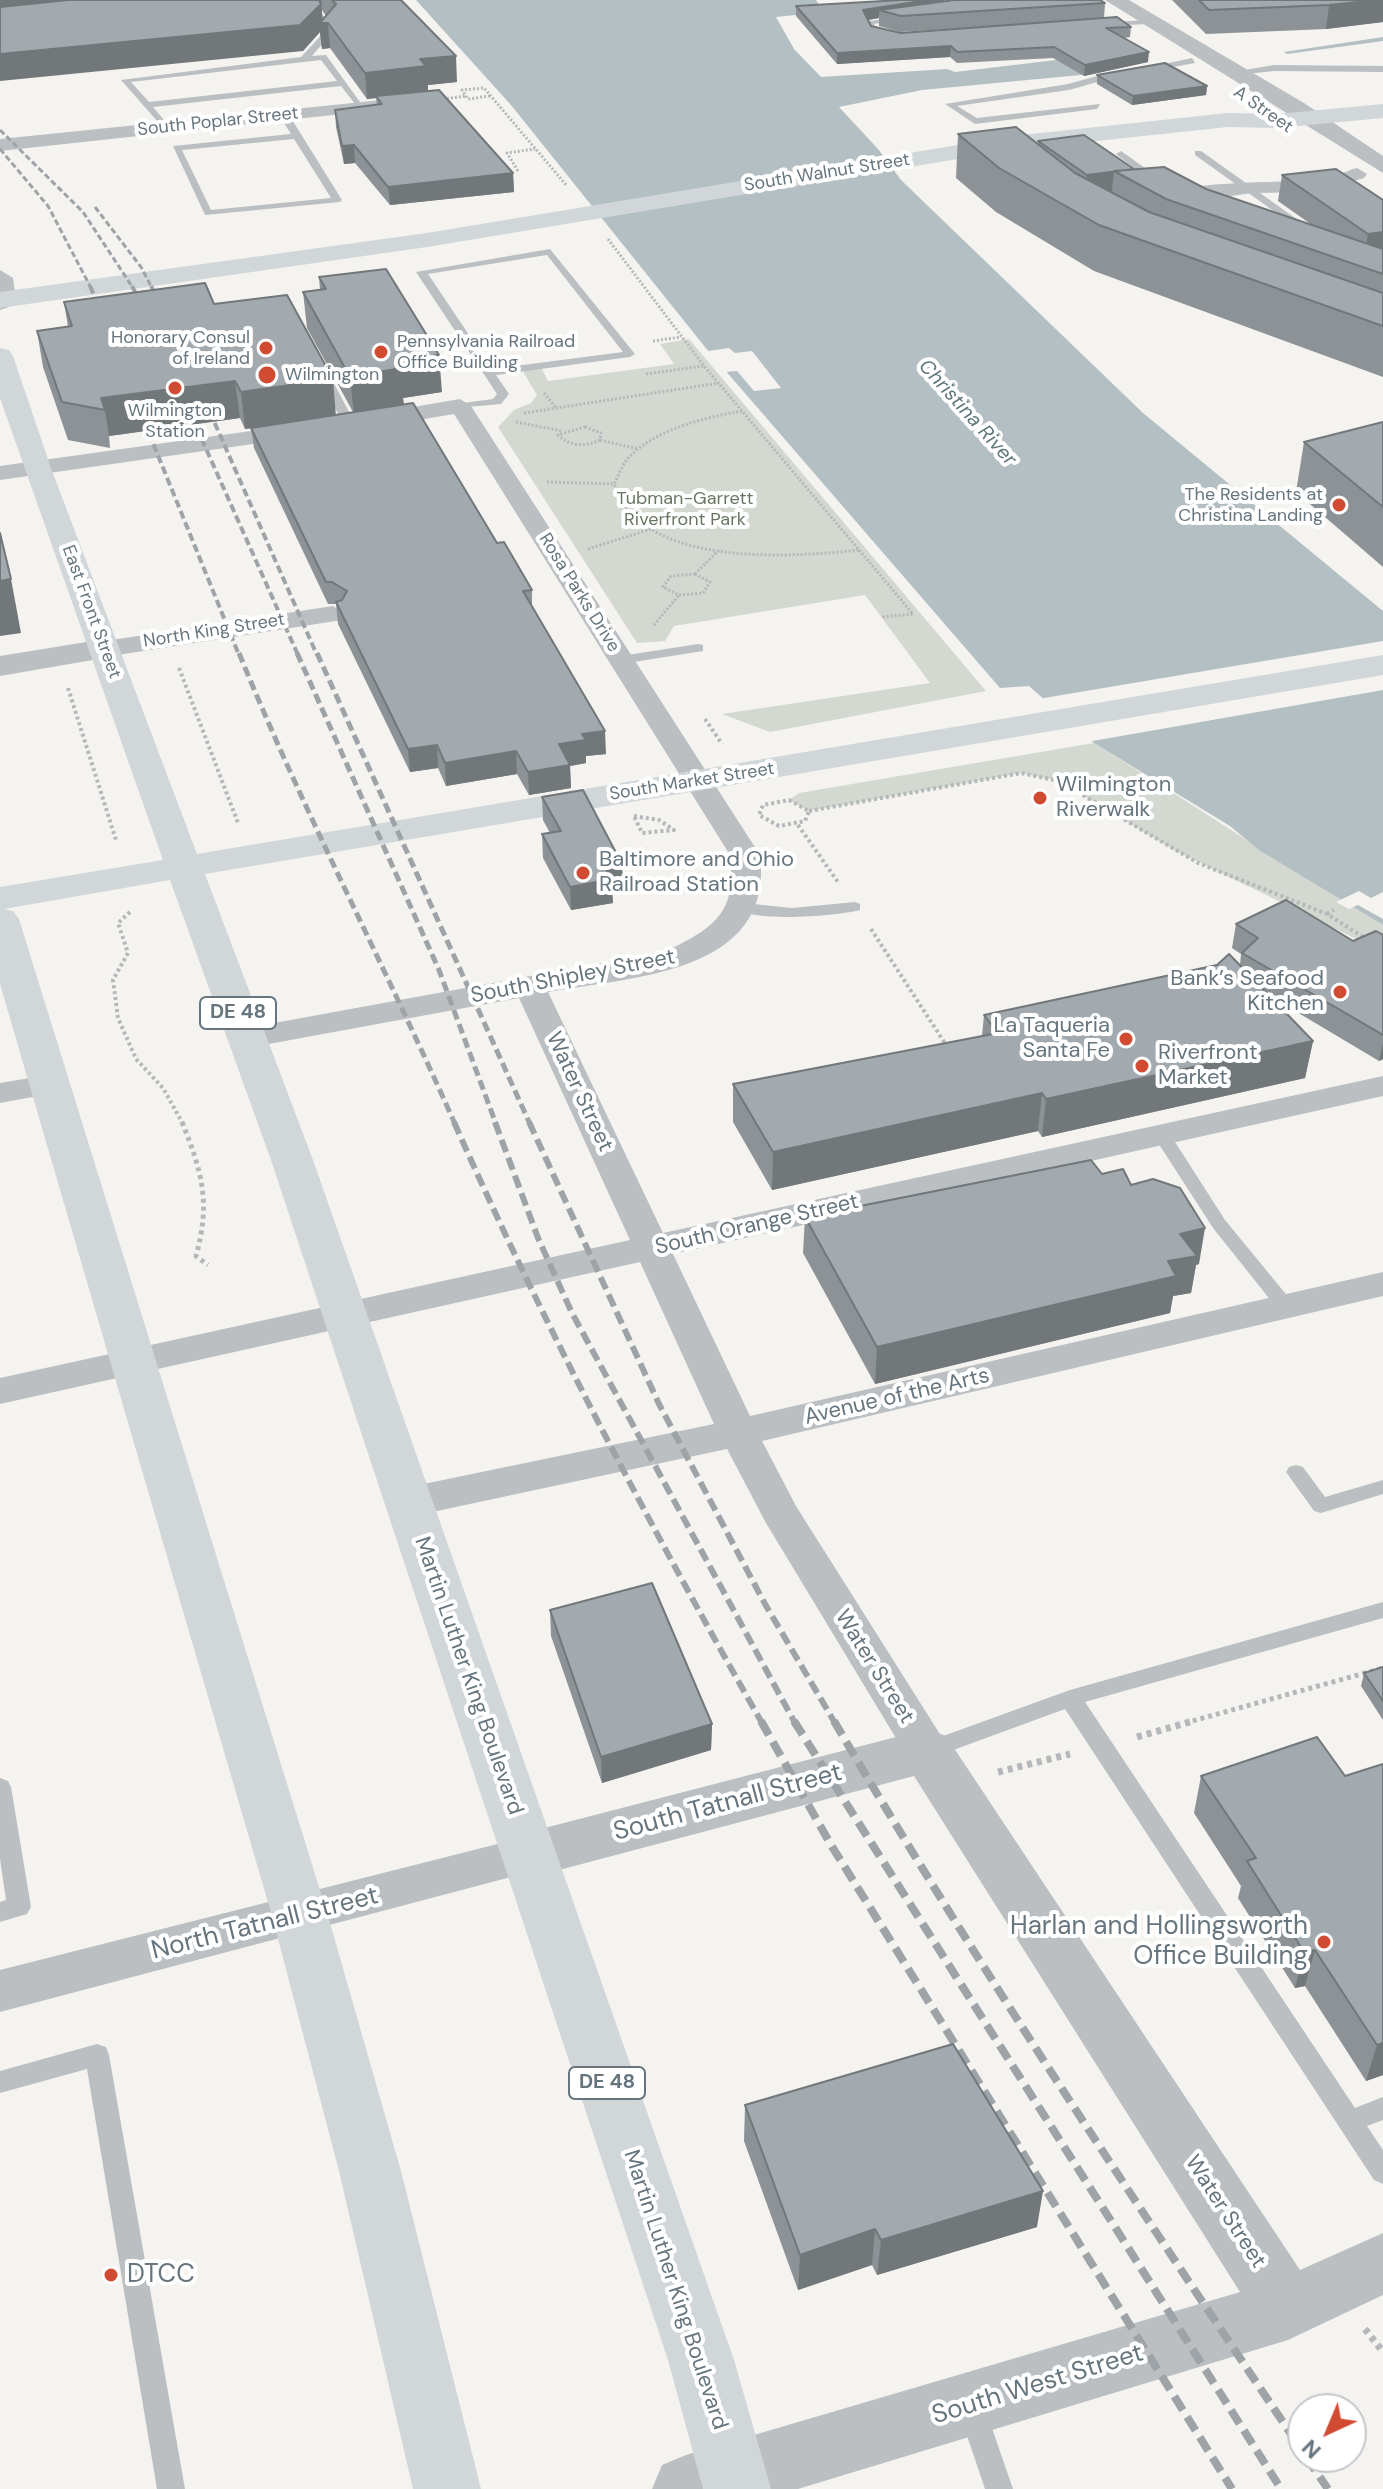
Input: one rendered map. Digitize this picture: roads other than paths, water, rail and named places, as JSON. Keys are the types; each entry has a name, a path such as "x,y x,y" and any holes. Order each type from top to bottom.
{"main road":[{"name":"South Walnut Street","path":"1286,115 1383,100"},
{"name":"South Walnut Street","path":"1,299 185,279 967,150 1228,120 1383,111"},
{"name":"East Front Street","path":"0,356 37,468 184,867"},
{"name":"South Market Street","path":"0,898 1383,665"},
{"name":"Martin Luther King Boulevard","path":"184,867 345,1316 701,2360 718,2484"},
{"path":"0,919 300,1916 370,2171 447,2489"}],"street":[{"name":"A Street","path":"1115,0 1237,72 1357,174 1383,191"},
{"name":"A Street","path":"1148,22 1170,45 1192,61 1383,166"},
{"name":"South Poplar Street","path":"0,145 435,100"},
{"path":"1151,201 1185,202 1250,188 1283,190 1342,183 1357,174 1383,176"},
{"path":"0,473 350,425 460,406"},
{"name":"Rosa Parks Drive","path":"460,406 698,781"},
{"name":"North King Street","path":"0,666 333,614"},
{"path":"698,781 745,855 750,882 744,908"},
{"name":"South Shipley Street","path":"247,1038 676,959 725,930 744,908"},
{"name":"Water Street","path":"530,987 738,1433 780,1513 938,1768 1288,2309"},
{"path":"0,1093 48,1085"},
{"name":"South Orange Street","path":"0,1391 1383,1086"},
{"name":"Avenue of the Arts","path":"409,1502 738,1433 1383,1284"},
{"name":"South Tatnall Street","path":"529,1855 938,1768"},
{"name":"North Tatnall Street","path":"0,1991 529,1855"},
{"name":"South West Street","path":"718,2484 1288,2309 1383,2263"}],"lane":[{"path":"303,60 331,29 321,15"},
{"path":"900,38 874,32 869,22 912,15"},
{"path":"1081,24 1148,22"},
{"path":"165,127 125,80 323,57 362,107"},
{"path":"1069,87 1097,106 975,121 949,104 1069,87 1103,76 1192,61"},
{"path":"1237,72 1274,68 1383,69"},
{"path":"146,105 343,83"},
{"path":"284,115 337,200 208,213 176,148 297,136"},
{"path":"1198,153 1317,237"},
{"path":"1121,154 1185,202"},
{"path":"460,406 489,404 502,399 503,394 421,272 550,252 630,354 490,373"},
{"path":"313,356 350,425"},
{"path":"621,660 698,648"},
{"path":"744,908 792,913 855,907"},
{"path":"1162,1135 1219,1224 1287,1308"},
{"path":"1296,1472 1321,1506 1383,1487"},
{"path":"938,1768 1070,1698 1383,1610"},
{"path":"1070,1698 1383,2172"},
{"path":"0,1787 19,1907 0,1912"},
{"path":"0,2082 97,2055 171,2489"},
{"path":"1350,2122 1383,2108"},
{"path":"971,2405 999,2489"}],"water":[{"name":"Christina River","path":"416,0 816,0 824,12 776,17 794,49 821,77 947,69 955,72 1073,58 1091,74 922,90 839,107 878,149 901,180 1143,413 1383,611 1383,925 1259,850 1230,826 1094,743 1029,686 1000,688 705,347 511,105"}],"waterway":[{"path":"1287,52 1383,39"}],"railway":[{"path":"0,130 83,212 133,288"},
{"path":"0,149 48,206 90,287"},
{"path":"95,207 141,267 152,288"},
{"path":"132,286 145,311"},
{"path":"151,286 164,310"},
{"path":"90,287 104,318"},
{"path":"205,401 317,655"},
{"path":"187,406 298,655"},
{"path":"140,411 239,655"},
{"path":"239,653 290,772 455,1124"},
{"path":"297,653 439,970 496,1124"},
{"path":"317,653 530,1124"},
{"path":"454,1122 600,1427 762,1723"},
{"path":"495,1122 538,1238 572,1313 795,1723"},
{"path":"529,1122 659,1404 765,1604 835,1723"},
{"path":"761,1721 831,1845 1232,2489"},
{"path":"794,1721 1281,2489"},
{"path":"834,1721 1004,1999 1287,2428"},
{"path":"1317,2473 1328,2489"}],"place":[{"name":"Honorary Consul of Ireland","path":"266,348"},
{"name":"Pennsylvania Railroad Office Building","path":"381,352"},
{"name":"Wilmington","path":"267,375"},
{"name":"Wilmington Station","path":"175,388"},
{"name":"The Residents at Christina Landing","path":"1339,505"},
{"name":"Wilmington Riverwalk","path":"1040,798"},
{"name":"Baltimore and Ohio Railroad Station","path":"583,873"},
{"name":"Bank’s Seafood Kitchen","path":"1340,992"},
{"name":"La Taqueria Santa Fe","path":"1126,1039"},
{"name":"Riverfront Market","path":"1142,1066"},
{"name":"Harlan and Hollingsworth Office Building","path":"1324,1942"},
{"name":"DTCC","path":"111,2275"}],"park label":[{"name":"Tubman-Garrett Riverfront Park","path":"685,509"}]}
